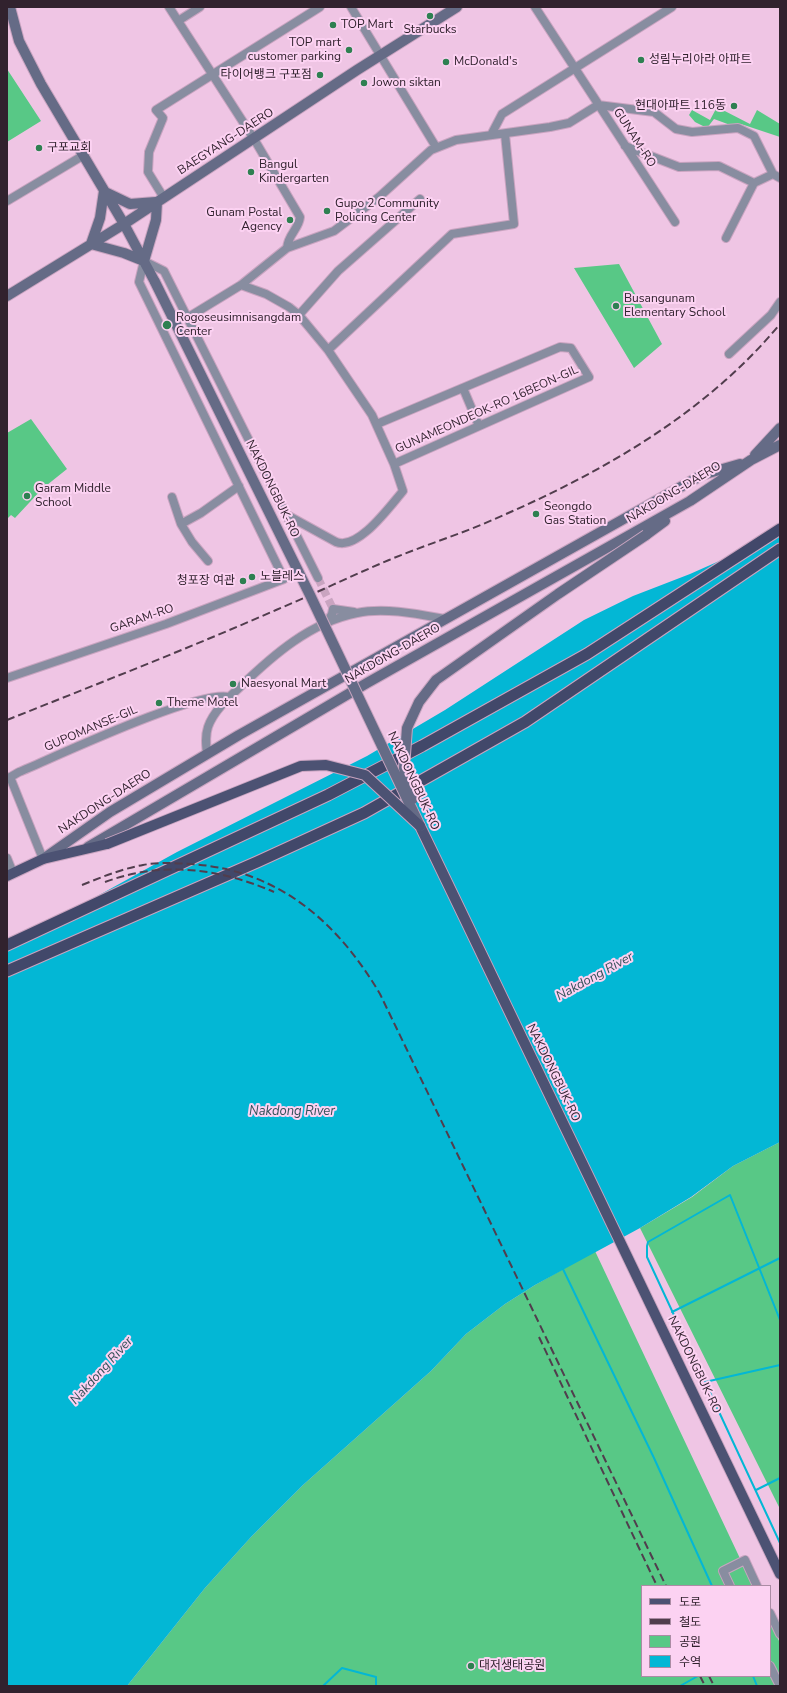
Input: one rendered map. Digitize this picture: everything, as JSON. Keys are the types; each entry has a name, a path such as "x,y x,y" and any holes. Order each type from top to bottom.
{"highway":[{"path":"7,945 328,795 422,746 587,654 780,529"},
{"path":"7,971 257,862 364,813 525,722 780,549"}],"main road":[{"name":"NAKDONGBUK-RO","path":"10,7 19,41 41,84 84,155 144,261 310,595 780,1574"},
{"name":"BAEGYANG-DAERO","path":"7,296 124,224 381,55 457,7"},
{"path":"104,191 130,204 160,200 156,220 144,261 124,253 91,244 100,218 104,191"},
{"path":"420,826 404,768 407,728 419,702 436,680 552,598 646,535 751,460 780,428"},
{"name":"NAKDONG-DAERO","path":"10,874 43,859 88,847 367,683 690,501 751,460 780,445"},
{"name":"NAKDONG-DAERO","path":"43,859 110,812 207,754 445,619 702,475 751,460"},
{"path":"43,859 107,844 302,766 326,765 366,775 420,826"}],"street":[{"path":"169,7 254,139 300,217 298,226 289,236 287,248"},
{"path":"178,21 200,7"},
{"path":"160,200 148,172 149,152 163,118 156,110 320,7"},
{"path":"351,7 436,147"},
{"name":"GUNAM-RO","path":"535,7 674,222"},
{"path":"491,135 502,114 574,67 672,7"},
{"path":"187,318 241,285 287,248 334,231 369,204 436,147 456,140 505,134 569,123 598,105 654,112 676,130 692,132 738,128 754,136 776,176 754,183 719,166 680,167 625,146"},
{"path":"328,350 452,234 514,224 505,134"},
{"path":"7,201 84,155"},
{"path":"726,238 754,183"},
{"path":"299,315 338,271 420,199"},
{"path":"181,524 201,513 239,486 139,282 144,261 164,271 318,578"},
{"path":"241,285 279,301 299,315 328,350 377,424 394,464 403,491 363,534 348,544 336,542 287,515"},
{"path":"729,354 771,315 780,302"},
{"name":"GUNAMEONDEOK-RO 16BEON-GIL","path":"394,464 589,377 575,352 567,346 560,347 463,388"},
{"path":"377,424 463,388 479,426"},
{"name":"GARAM-RO","path":"7,678 166,624 284,579 239,486"},
{"path":"172,497 181,524 192,542 208,561"},
{"path":"207,754 206,736 208,726 228,697 271,658 298,638 327,622 332,614 333,608 358,613 405,612 445,619"},
{"name":"GUPOMANSE-GIL","path":"8,778 155,715 203,698 219,696 228,697"},
{"path":"8,778 43,859"},
{"path":"7,858 10,874"},
{"path":"730,1585 723,1571 745,1560 757,1585"},
{"path":"771,1615 780,1634"},
{"path":"771,1668 780,1686"}],"green space":[{"path":"7,69 41,121 7,142"},
{"path":"717,107 750,124 757,110 780,124 780,137 741,124 733,126 714,119 707,128 695,122 689,115 692,110 710,120"},
{"path":"619,264 662,344 634,368 574,268"},
{"name":"Garam Middle School","path":"31,419 67,469 42,489 15,518 11,515 7,519 7,433"},
{"path":"780,1142 780,1509 640,1228 692,1197 733,1166"},
{"path":"595,1251 753,1585 641,1585 641,1677 771,1677 771,1624 780,1643 780,1686 127,1686 205,1588 251,1537 303,1485 431,1371 466,1334 505,1304"}],"water":[{"name":"Nakdong River","path":"780,534 780,1142 733,1166 691,1197 640,1228 535,1285 505,1304 466,1334 431,1371 303,1485 251,1537 205,1588 127,1686 7,1686 7,946 177,852 367,756 445,710 584,620 633,596 690,574"}],"waterway":[{"path":"780,1320 730,1195 648,1242 647,1257 780,1543"},
{"path":"672,1312 780,1258"},
{"path":"562,1267 654,1458 712,1585"},
{"path":"705,1382 780,1365"},
{"path":"756,1490 780,1478"},
{"path":"323,1686 342,1668 376,1677 376,1686"},
{"path":"680,1686 696,1677"},
{"path":"753,1677 757,1686"}],"tunnel":[{"path":"318,578 333,609"}],"railway":[{"path":"7,720 209,639 389,560 483,524 565,486 605,465 681,416 717,388 750,357 780,324"},
{"path":"82,885 119,871 149,864 191,864 222,868 251,877 278,889 302,904 324,922 345,944 380,994 666,1585"},
{"path":"105,882 126,875 148,871 190,870 232,877 274,892"},
{"path":"539,1337 657,1585"},
{"path":"700,1677 705,1686"},
{"path":"710,1677 714,1686"}],"place":[{"name":"Starbucks","path":"430,16"},
{"name":"TOP Mart","path":"333,25"},
{"name":"TOP mart customer parking","path":"349,50"},
{"name":"성림누리아라 아파트","path":"641,60"},
{"name":"McDonald's","path":"446,62"},
{"name":"타이어뱅크 구포점","path":"320,75"},
{"name":"Jowon siktan","path":"364,83"},
{"name":"현대아파트 116동","path":"734,106"},
{"name":"구포교회","path":"39,148"},
{"name":"Bangul Kindergarten","path":"251,172"},
{"name":"Gupo 2 Community Policing Center","path":"327,211"},
{"name":"Gunam Postal Agency","path":"290,220"},
{"name":"Busangunam Elementary School","path":"616,306"},
{"name":"Rogoseusimnisangdam Center","path":"167,325"},
{"name":"Garam Middle School","path":"27,496"},
{"name":"Seongdo Gas Station","path":"536,514"},
{"name":"노블레스","path":"252,577"},
{"name":"청포장 여관","path":"243,581"},
{"name":"Naesyonal Mart","path":"233,684"},
{"name":"Theme Motel","path":"159,703"},
{"name":"대저생태공원","path":"471,1666"}]}
